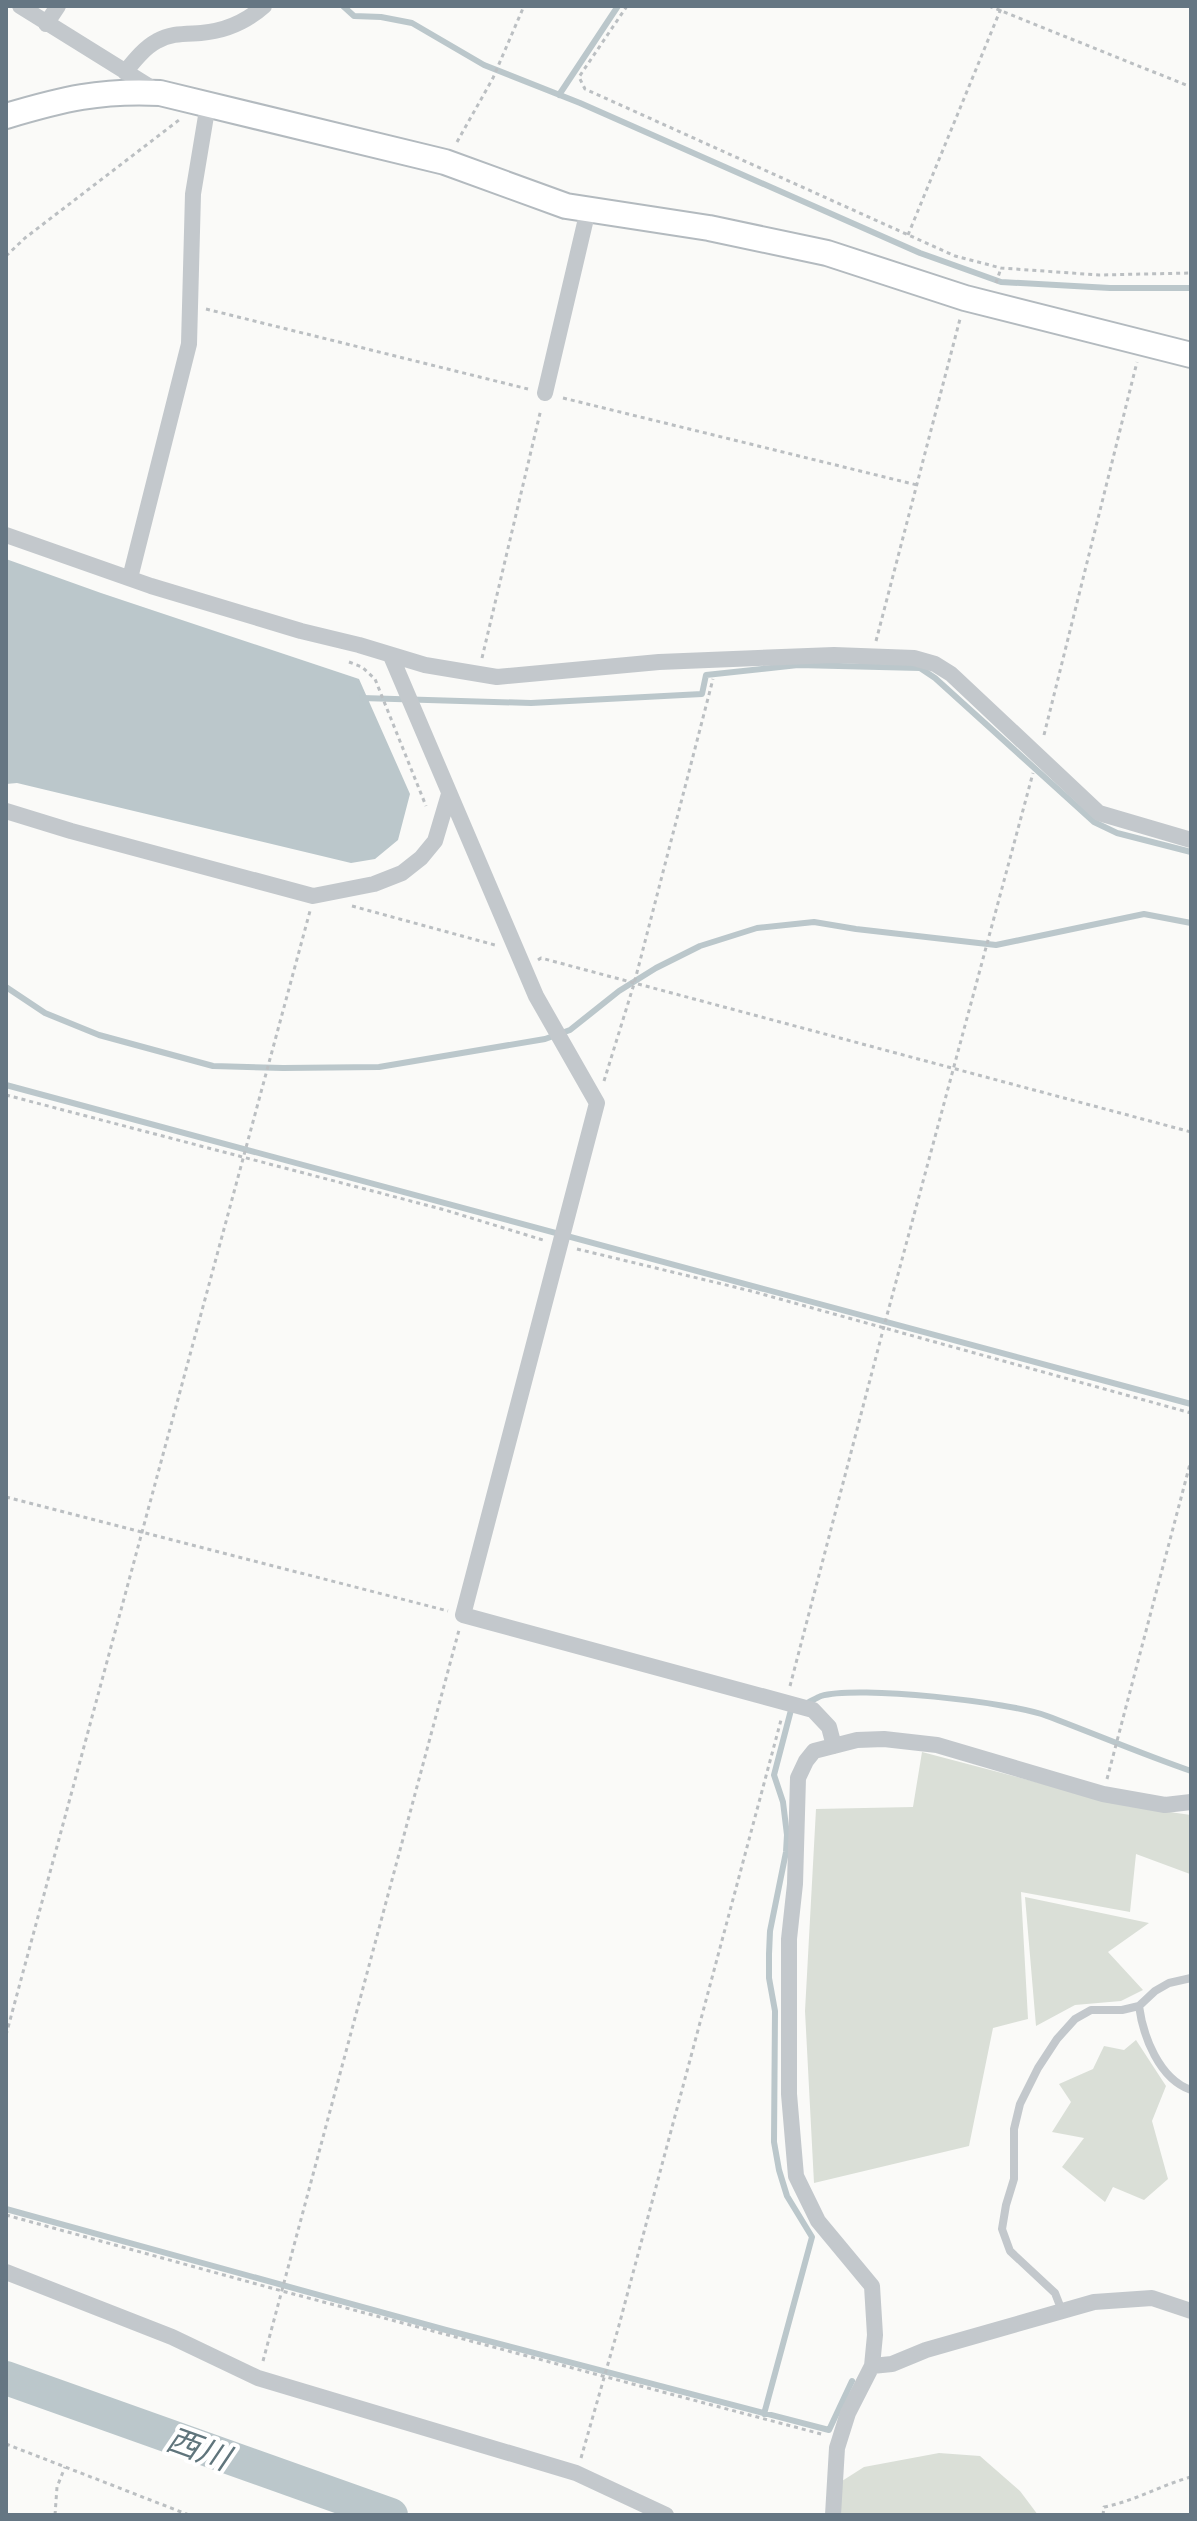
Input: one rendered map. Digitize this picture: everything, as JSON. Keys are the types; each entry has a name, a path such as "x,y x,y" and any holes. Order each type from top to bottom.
{"street":[{"path":"20,6 160,93"},
{"path":"46,24 58,6"},
{"path":"125,72 155,42 173,34 204,33 232,27 252,17 264,6"},
{"path":"6,116 70,97 124,91 160,93 445,162 566,206 709,228 827,253 965,298 1191,355"},
{"path":"130,578 189,344 193,194 205,104"},
{"path":"545,393 588,210"},
{"path":"6,535 130,578 391,656 497,677 659,662 834,655 914,658 935,664 951,674 1099,813 1190,837"},
{"path":"391,656 536,996 597,1103 463,1615 813,1710 829,1727 834,1746"},
{"path":"6,811 313,896 374,884 402,873 421,858 435,841 449,794"},
{"path":"833,2515 839,2441 848,2413 872,2366 875,2335 872,2286 818,2221 796,2176 789,2094 789,1939 795,1884 798,1778 806,1761 814,1751 857,1740 884,1739 937,1745 1103,1794 1165,1805 1191,1802"},
{"path":"6,2272 172,2337 258,2378 576,2473 666,2515"},
{"path":"872,2366 892,2364 926,2350 1094,2302 1152,2298 1191,2311"}],"lane":[{"path":"1062,2311 1055,2293 1010,2251 1002,2229 1014,2179 1014,2129 1020,2104 1038,2068 1075,2019 1091,2010 1122,2010 1139,2006 1169,1983 1191,1978"},
{"path":"1139,2006 1141,2023 1152,2052 1175,2080 1191,2090"}],"path":[{"path":"445,162 493,78 524,6"},
{"path":"627,6 579,77 585,89 955,256 1001,268 1099,275 1191,273"},
{"path":"989,6 1002,8 1191,87"},
{"path":"908,235 1002,8"},
{"path":"6,256 25,238 205,104"},
{"path":"875,656 875,642 965,298"},
{"path":"576,2473 1053,704 1135,368 1144,344"},
{"path":"479,674 545,393"},
{"path":"337,658 362,667 375,679 438,832"},
{"path":"597,1103 634,984 718,660"},
{"path":"6,2035 313,896 520,958 541,958 1191,1132"},
{"path":"6,1095 445,1210 559,1245 751,1291 1191,1413"},
{"path":"1103,1794 1191,1460"},
{"path":"6,1497 463,1615 258,2378"},
{"path":"6,2215 839,2441"},
{"path":"6,2444 189,2515"},
{"path":"55,2515 57,2487 65,2467"},
{"path":"1103,2515 1104,2507 1125,2503 1191,2477"}],"shaded area":[{"path":"6,559 359,679 410,794 398,840 375,859 351,863 17,783 6,784"},
{"path":"922,1752 1127,1806 1191,1815 1191,1871 1190,1874 1136,1854 1130,1912 1021,1892 1028,2019 993,2028 969,2146 814,2183 805,2011 816,1809 913,1807"},
{"path":"1025,1897 1149,1923 1108,1952 1143,1990 1121,2001 1075,2005 1036,2026"},
{"path":"1136,2040 1166,2086 1152,2121 1168,2179 1144,2200 1113,2187 1105,2202 1062,2167 1084,2138 1052,2132 1071,2102 1059,2084 1093,2069 1104,2046 1124,2050"},
{"path":"939,2453 980,2456 1020,2491 1038,2515 833,2515 842,2481 864,2467"}],"waterway":[{"path":"343,6 354,16 412,23 484,65 580,103 920,253 1001,282 1110,288 1191,288"},
{"path":"559,95 618,6"},
{"path":"362,698 531,703 702,694 706,675 798,665 920,668 935,678 1094,822 1117,833 1191,852"},
{"path":"6,987 45,1013 99,1035 213,1066 379,1067 545,1039 570,1030 619,991 656,968 700,946 757,928 814,922 996,945 1144,914 1191,923"},
{"path":"6,1085 1191,1404"},
{"path":"805,1704 821,1696 866,1693 1002,1705 1047,1716 1191,1771"},
{"path":"764,2414 812,2237 787,2196 774,2142 775,2011 769,1978 769,1954 770,1931 787,1835 783,1802 774,1775 791,1710 795,1709"},
{"path":"6,2209 446,2330 829,2430 852,2381"},
{"name":"西川","path":"6,2378 391,2515"}]}
